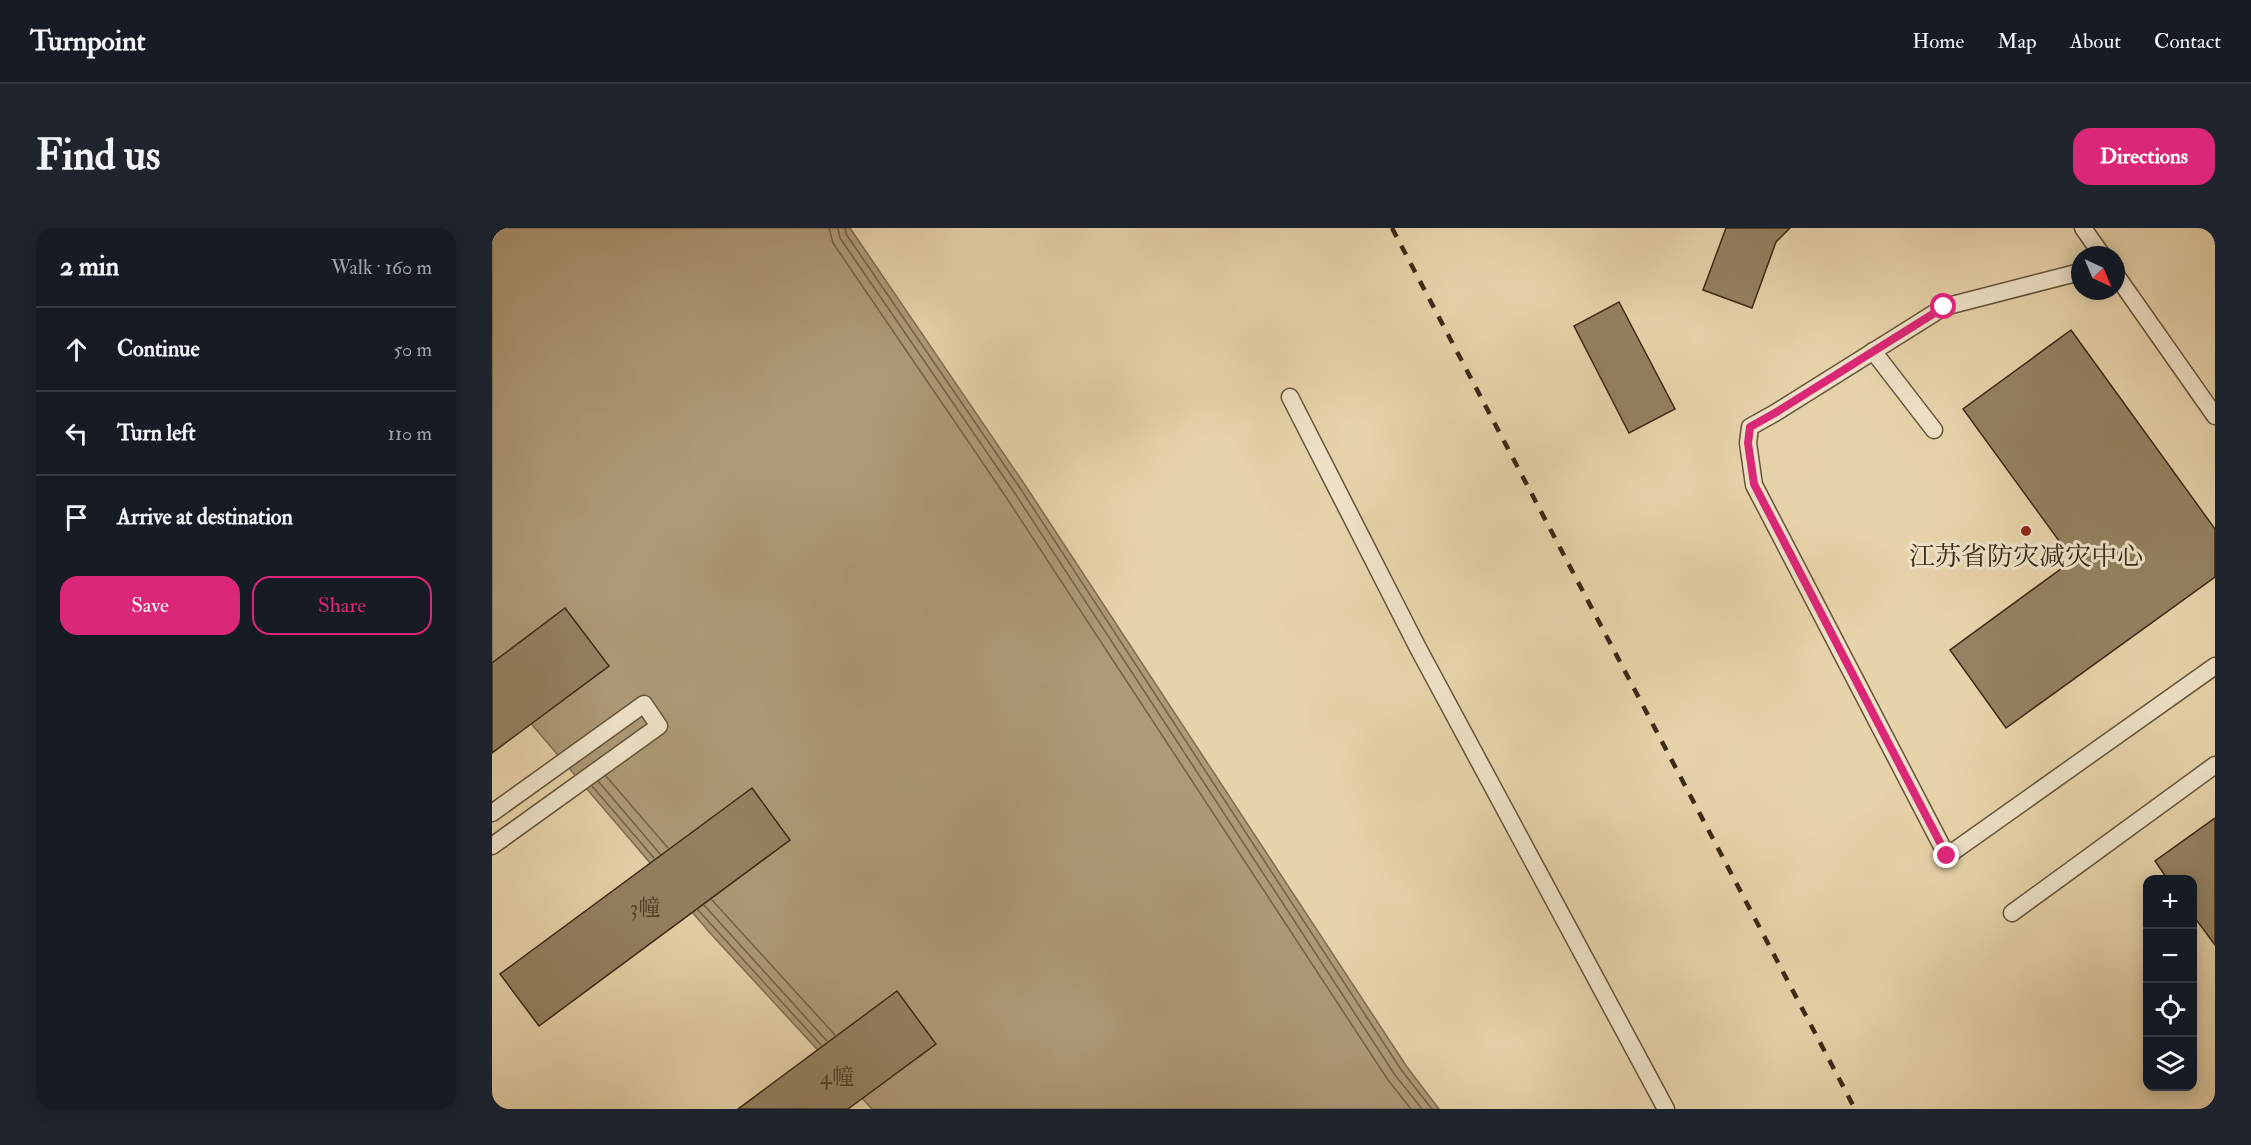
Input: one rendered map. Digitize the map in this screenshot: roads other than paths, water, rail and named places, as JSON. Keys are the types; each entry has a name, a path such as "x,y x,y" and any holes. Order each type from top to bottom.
{"lane":[{"path":"2083,228 2096,246"},
{"path":"2071,274 1944,307 1750,427 1748,443 1754,484 1947,856 2215,666"},
{"path":"2125,287 2215,416"},
{"path":"1873,351 1934,430"},
{"path":"1290,397 1418,648 1666,1109"},
{"path":"492,813 644,704 659,726 492,846"},
{"path":"2012,913 2215,765"}],"water":[{"path":"492,228 850,228 1025,485 1407,1067 1439,1109 872,1109 710,933 492,678"}],"railway":[{"path":"1392,228 1855,1109"}],"place":[{"name":"江苏省防灾减灾中心","path":"2026,531"}]}
